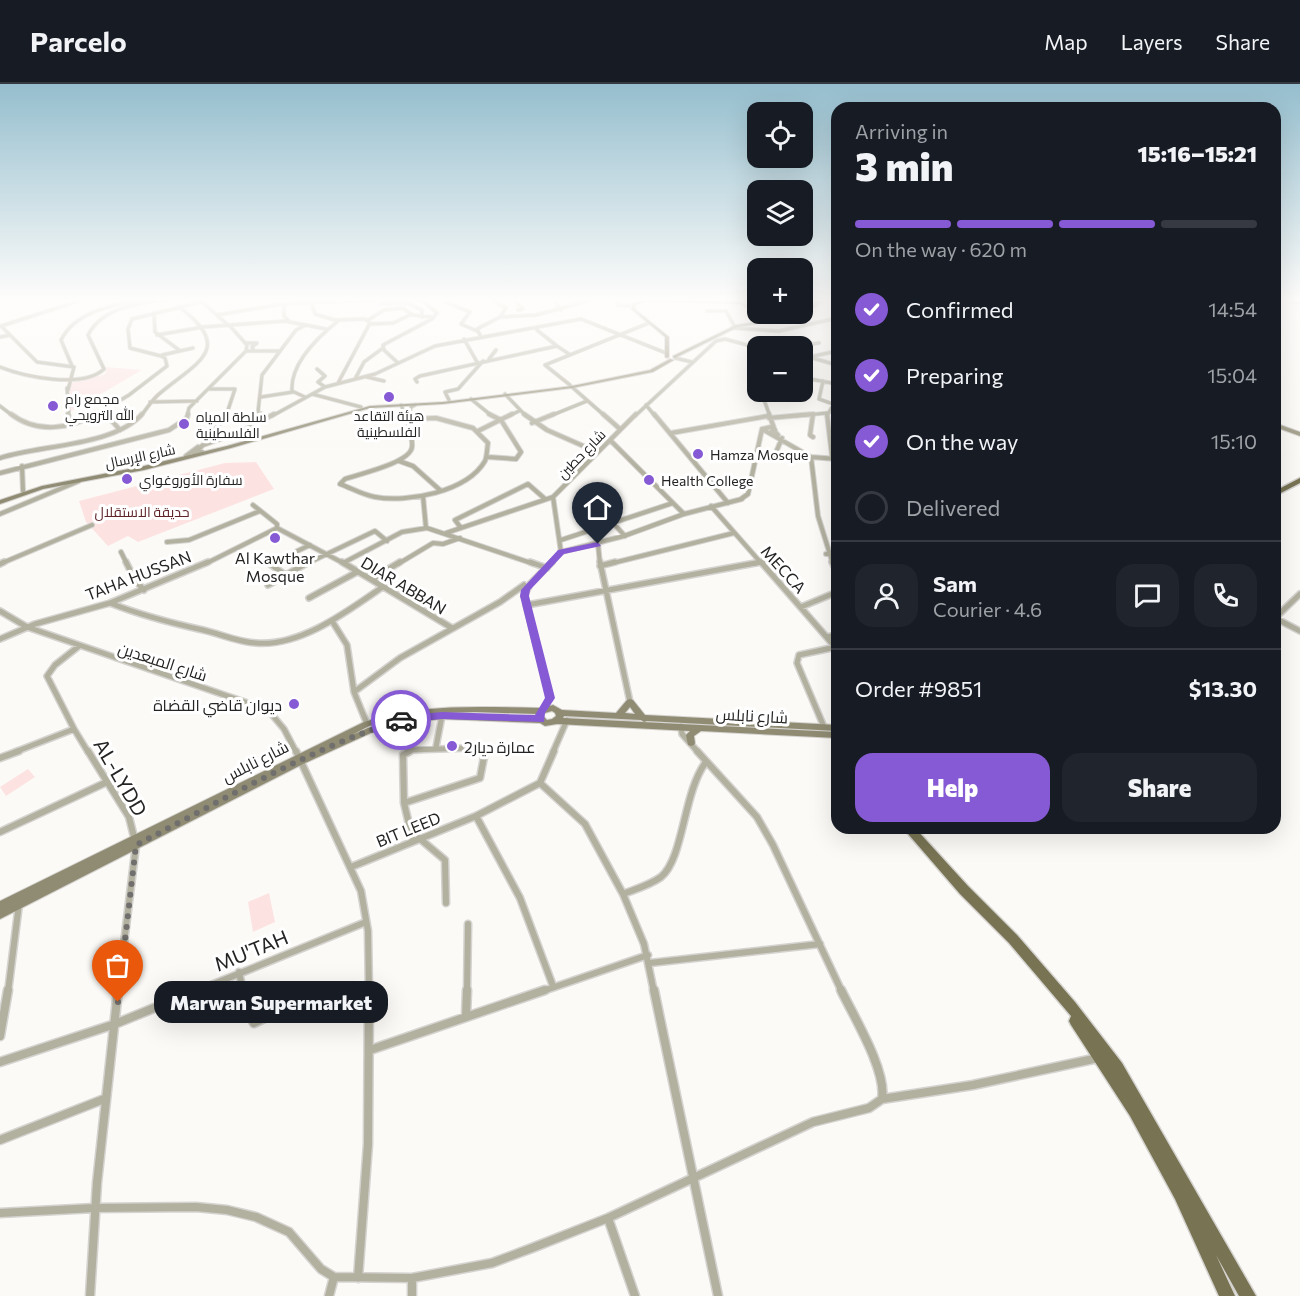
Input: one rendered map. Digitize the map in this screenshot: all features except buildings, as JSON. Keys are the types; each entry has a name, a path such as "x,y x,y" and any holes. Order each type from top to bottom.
{"main road":[{"name":"شارع الإرسال","path":"0,501 23,491 186,456 200,449 361,407 571,386 651,371 676,356"},
{"name":"شارع الإرسال","path":"0,501 42,488 144,468 229,447 362,409 471,399 505,393"},
{"path":"1281,427 1300,434"},
{"path":"1281,491 1300,480"},
{"path":"542,713 550,698"},
{"path":"550,698 557,714"},
{"path":"618,716 630,702 644,718"},
{"name":"شارع نابلس","path":"0,914 19,901 367,724 404,713 430,710 542,713"},
{"path":"542,713 548,724 557,714"},
{"path":"542,713 557,714"},
{"name":"شارع نابلس","path":"299,759 371,729 415,718 542,713"},
{"name":"شارع نابلس","path":"557,714 567,720 831,728"},
{"name":"شارع نابلس","path":"557,714 644,718 701,728 831,735"},
{"path":"692,743 690,735 701,728"},
{"path":"913,834 1013,939 1071,1006 1248,1296"},
{"name":"شارع نابلس","path":"0,906 19,901"},
{"path":"1104,1057 1180,1194 1227,1296"}],"street":[{"path":"31,356 37,362 72,366"},
{"path":"68,356 75,370 70,381"},
{"path":"0,367 10,372 70,381 90,377 104,371 97,356"},
{"path":"0,406 13,420 35,427 57,426 83,420 99,414 167,366 163,356"},
{"path":"0,458 31,448 120,430 132,425 150,402 189,373 203,356"},
{"path":"0,473 169,430 187,418 189,408 242,356"},
{"path":"266,418 258,412 262,375 276,356"},
{"path":"293,392 291,378 307,356"},
{"path":"338,383 352,356"},
{"path":"356,379 364,362 373,356"},
{"path":"391,356 398,363"},
{"path":"203,445 243,431 325,387 367,377 414,356"},
{"path":"474,356 477,362"},
{"path":"489,359 492,356"},
{"path":"417,382 415,379 420,376 507,356"},
{"path":"565,356 545,365 620,429"},
{"path":"670,356 691,362"},
{"name":"شارع حطين","path":"561,552 553,497 620,429 699,356"},
{"path":"813,357 831,363"},
{"path":"448,400 445,392 458,389 483,361"},
{"path":"61,364 69,367 70,424"},
{"path":"317,369 325,376 318,382 325,387"},
{"path":"367,377 384,381"},
{"path":"58,380 80,379"},
{"path":"813,379 831,383"},
{"path":"823,381 819,399 831,403"},
{"path":"186,456 200,449 227,415 235,388 209,389"},
{"path":"261,397 293,392 305,397"},
{"path":"505,393 532,423 597,452"},
{"path":"312,394 361,407"},
{"path":"471,399 483,411 501,420 521,452 516,459 488,457"},
{"path":"532,423 587,400"},
{"path":"150,402 197,401"},
{"path":"764,402 780,437 774,457"},
{"path":"401,405 408,419 412,448 408,455 399,461 345,479 340,484 369,496 421,497 441,492 476,474 488,457 488,444 478,431 447,420 408,419"},
{"path":"408,419 411,408 415,405"},
{"path":"646,405 728,503"},
{"path":"831,407 827,413 831,436"},
{"path":"478,431 519,411"},
{"path":"671,433 769,417 827,413"},
{"path":"35,427 70,424 99,414 112,421 120,430"},
{"path":"813,414 810,435 813,437"},
{"path":"69,416 72,420 83,420"},
{"path":"57,426 65,422 69,416"},
{"path":"354,692 400,658 521,591 561,552 598,544 684,514 742,499 748,494 764,420 769,417"},
{"path":"763,428 775,429"},
{"path":"763,428 811,457 831,459"},
{"path":"761,437 775,429"},
{"path":"610,440 684,514"},
{"path":"801,452 831,458"},
{"path":"811,457 819,531 831,562"},
{"path":"399,461 413,466 441,492"},
{"path":"22,466 23,491"},
{"path":"0,514 81,480"},
{"path":"461,528 455,520 528,484 544,498"},
{"path":"421,497 423,520 436,530"},
{"path":"421,497 424,528"},
{"path":"446,533 544,498 553,497"},
{"path":"409,498 420,505"},
{"path":"561,540 673,503"},
{"name":"DIAR ABBAN","path":"253,505 279,528 359,571 452,628"},
{"name":"MECCA","path":"712,508 763,562 831,642"},
{"path":"167,542 189,540 260,511"},
{"path":"343,563 423,520"},
{"path":"614,524 625,536"},
{"path":"0,564 92,525"},
{"name":"TAHA HUSSAN","path":"0,639 27,627 110,603 187,573 279,528"},
{"path":"406,531 424,528 436,530 547,568"},
{"path":"592,530 598,544 605,591 630,702"},
{"path":"268,585 284,574 375,531 387,541"},
{"path":"600,566 734,533"},
{"path":"372,579 433,543 443,544 460,538"},
{"path":"284,574 270,564 310,545"},
{"path":"121,552 135,580 144,590"},
{"path":"826,554 831,554"},
{"path":"527,605 763,562"},
{"path":"135,580 165,563"},
{"path":"309,598 359,571"},
{"path":"110,603 141,617 209,631 242,642 270,641 306,632 332,621 384,586"},
{"path":"521,591 527,605 550,698"},
{"path":"801,607 831,594"},
{"path":"1281,612 1300,594"},
{"name":"شارع المبعدين","path":"0,611 27,627 268,710 275,716 299,759 316,801 359,886 366,922 370,1050 367,1193 358,1278"},
{"path":"332,621 347,645 354,692 367,724"},
{"path":"1281,621 1300,631"},
{"path":"827,638 831,637"},
{"path":"74,729 46,676 55,664 79,646"},
{"path":"824,727 797,663 799,655 831,649"},
{"path":"436,747 442,716"},
{"path":"411,750 415,739 415,718"},
{"path":"567,720 540,783 585,824 622,894 649,959 718,1296"},
{"path":"681,724 682,734 762,825 876,1065 884,1088 882,1099"},
{"name":"AL-LYDD","path":"0,758 74,729 129,817 135,842 115,1024 104,1099 94,1208 90,1296"},
{"path":"405,803 480,778 483,774 485,752 469,748 436,747 411,750 403,755 405,803 416,840 445,860 446,903"},
{"path":"622,894 655,881 666,872 685,809 699,771 706,762"},
{"path":"0,832 107,782"},
{"name":"BIT LEED","path":"351,867 476,816 540,783"},
{"path":"476,816 504,863 525,908 553,986"},
{"path":"0,1036 10,980 19,901"},
{"name":"MU'TAH","path":"0,1062 115,1024 366,922"},
{"path":"466,1016 468,924"},
{"path":"370,1050 553,986 649,959 820,944"},
{"path":"239,972 246,1008 254,1023 296,1003"},
{"path":"0,1213 94,1208 196,1207 228,1210 256,1217 289,1232 321,1269 334,1277 412,1278 492,1263 608,1218 813,1122 869,1108 882,1099 973,1085 1104,1057"},
{"path":"0,1140 104,1099"},
{"path":"608,1218 635,1296"},
{"path":"329,1296 334,1277"},
{"path":"412,1278 412,1296"}],"green space":[{"path":"106,367 142,370 68,413 66,402 71,383 103,375 106,373"},
{"name":"حديقة الاستقلال","path":"256,462 274,489 138,542 128,536 108,546 86,522 79,501 225,463"},
{"path":"28,769 35,777 6,796 0,787"},
{"path":"269,893 275,922 253,932 248,902"}],"way so far":[{"path":"118,1002 136,845 300,762 371,729 401,720"}],"place":[{"name":"هيئة التقاعد الفلسطينية","path":"389,397"},
{"name":"مجمع رام الله الترويحي","path":"53,406"},
{"name":"سلطة المياه الفلسطينية","path":"184,424"},
{"name":"Hamza Mosque","path":"698,454"},
{"name":"سفارة الأوروغواي","path":"127,479"},
{"name":"Health College","path":"649,480"},
{"name":"Al Kawthar Mosque","path":"275,538"},
{"name":"ديوان قاضي القضاة","path":"294,704"},
{"name":"عمارة ديار2","path":"452,746"},
{"name":"Marwan Supermarket","path":"118,1002"}],"route":[{"path":"401,720 442,716 540,720 540,713 545,709 550,698 524,596 525,590 555,562 561,552 598,544"}]}
